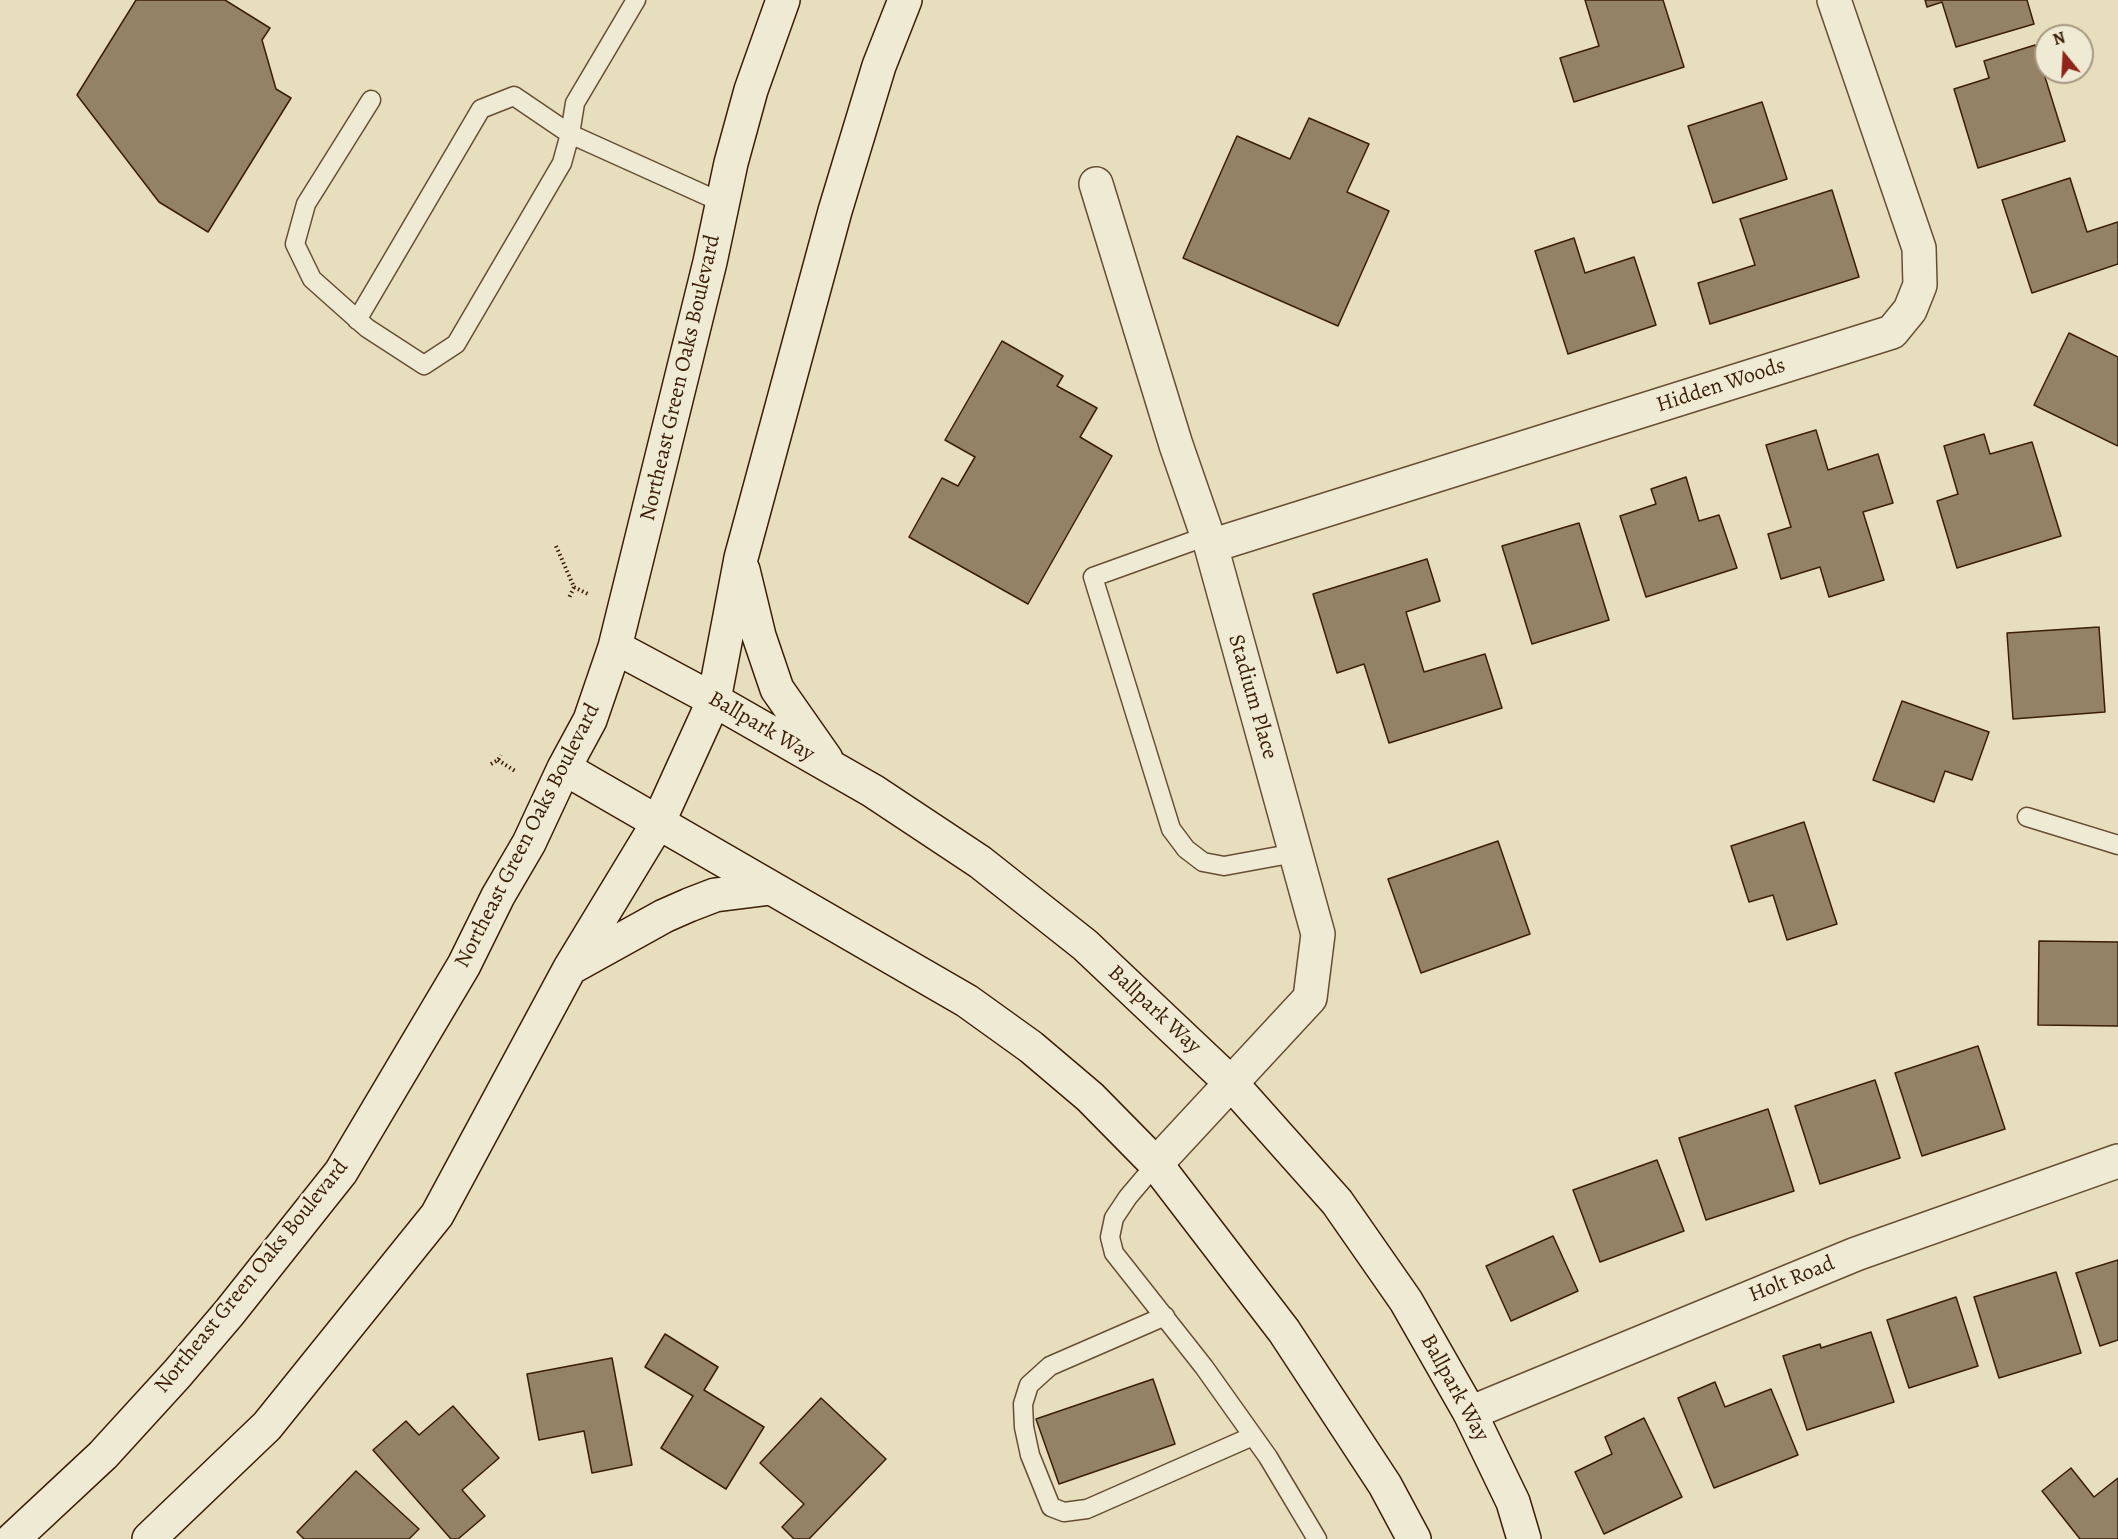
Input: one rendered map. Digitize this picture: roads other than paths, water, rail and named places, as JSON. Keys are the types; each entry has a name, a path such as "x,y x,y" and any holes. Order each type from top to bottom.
{"main road":[{"name":"Northeast Green Oaks Boulevard","path":"13,1539 103,1455 169,1382 229,1313 341,1172 464,965 498,896 529,843 564,768 590,720 615,647 704,285 731,163 751,90 783,0"},
{"path":"149,1539 267,1426 437,1215 570,968 658,823 714,700 741,558 835,211 879,66 905,0"},
{"name":"Hidden Woods","path":"1209,541 1892,332 1911,310 1920,285 1919,248 1834,0"},
{"name":"Stadium Place","path":"1096,184 1176,445 1209,541 1318,934 1310,998 1156,1164"},
{"path":"741,558 759,636 777,689 833,768"},
{"name":"Ballpark Way","path":"615,647 714,700 873,791 980,862 1085,945 1231,1083 1337,1202 1406,1301 1470,1413 1513,1502 1524,1539"},
{"path":"564,768 967,1001 1090,1097 1156,1164 1284,1331 1385,1485 1414,1539"},
{"path":"570,968 664,916 689,905 716,896 771,888"},
{"name":"Holt Road","path":"1470,1413 1856,1254 2118,1161"}],"lane":[{"path":"371,100 306,204 295,244 312,279 367,328 424,365 456,344 562,163 575,103 636,0"},
{"path":"357,320 481,109 514,96 570,134 723,203"},
{"path":"1209,541 1093,577 1171,829 1186,849 1203,861 1224,866 1295,853"},
{"path":"2027,817 2118,845"},
{"path":"1156,1164 1128,1197 1114,1218 1110,1237 1114,1253 1165,1316 1268,1457 1317,1539"},
{"path":"1165,1316 1050,1366 1029,1385 1023,1404 1023,1427 1030,1455 1051,1507 1064,1512 1087,1509 1253,1436"}]}
